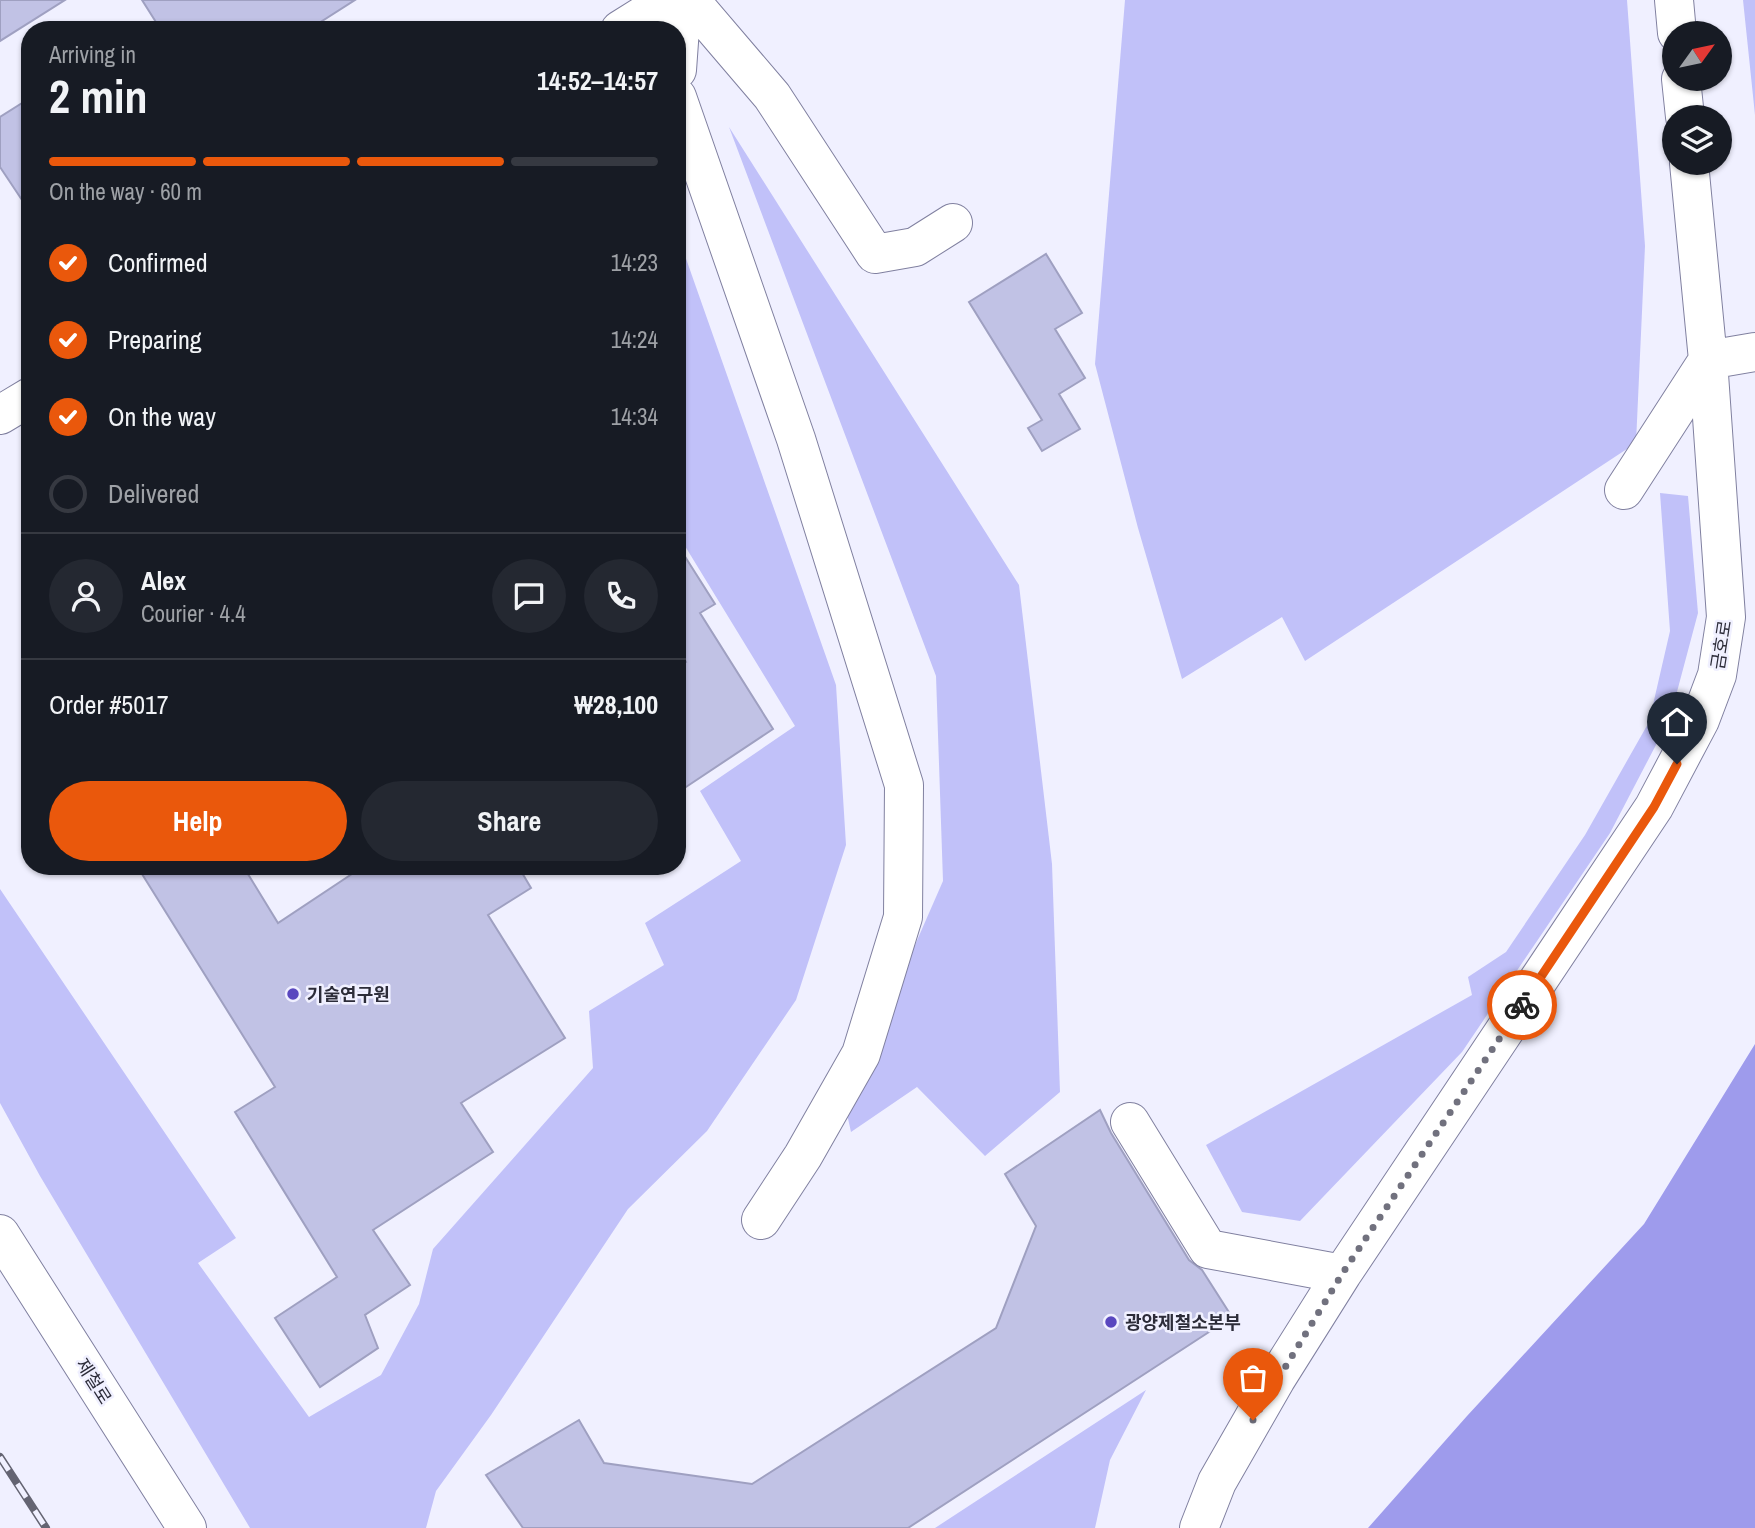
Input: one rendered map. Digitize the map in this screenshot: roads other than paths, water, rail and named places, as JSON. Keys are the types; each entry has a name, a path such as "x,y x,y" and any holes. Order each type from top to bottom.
{"street":[{"path":"634,21 668,0"},
{"path":"680,21 682,0"},
{"path":"690,0 772,96 875,254 915,247 953,222"},
{"path":"1674,0 1676,21"},
{"path":"686,123 796,439 904,785 903,918 861,1054 803,1156 761,1220"},
{"name":"금호로","path":"1199,1528 1217,1482 1276,1379 1342,1274 1654,807 1700,720 1717,674 1726,617 1708,360 1690,175"},
{"path":"1624,491 1708,360 1755,352"},
{"path":"0,415 21,402"},
{"path":"1130,1122 1208,1249 1342,1274"},
{"name":"제철로","path":"0,1234 187,1528"}],"railway":[{"path":"0,1457 46,1528"}],"place":[{"name":"기술연구원","path":"293,994"},
{"name":"광양제철소본부","path":"1111,1322"}]}
